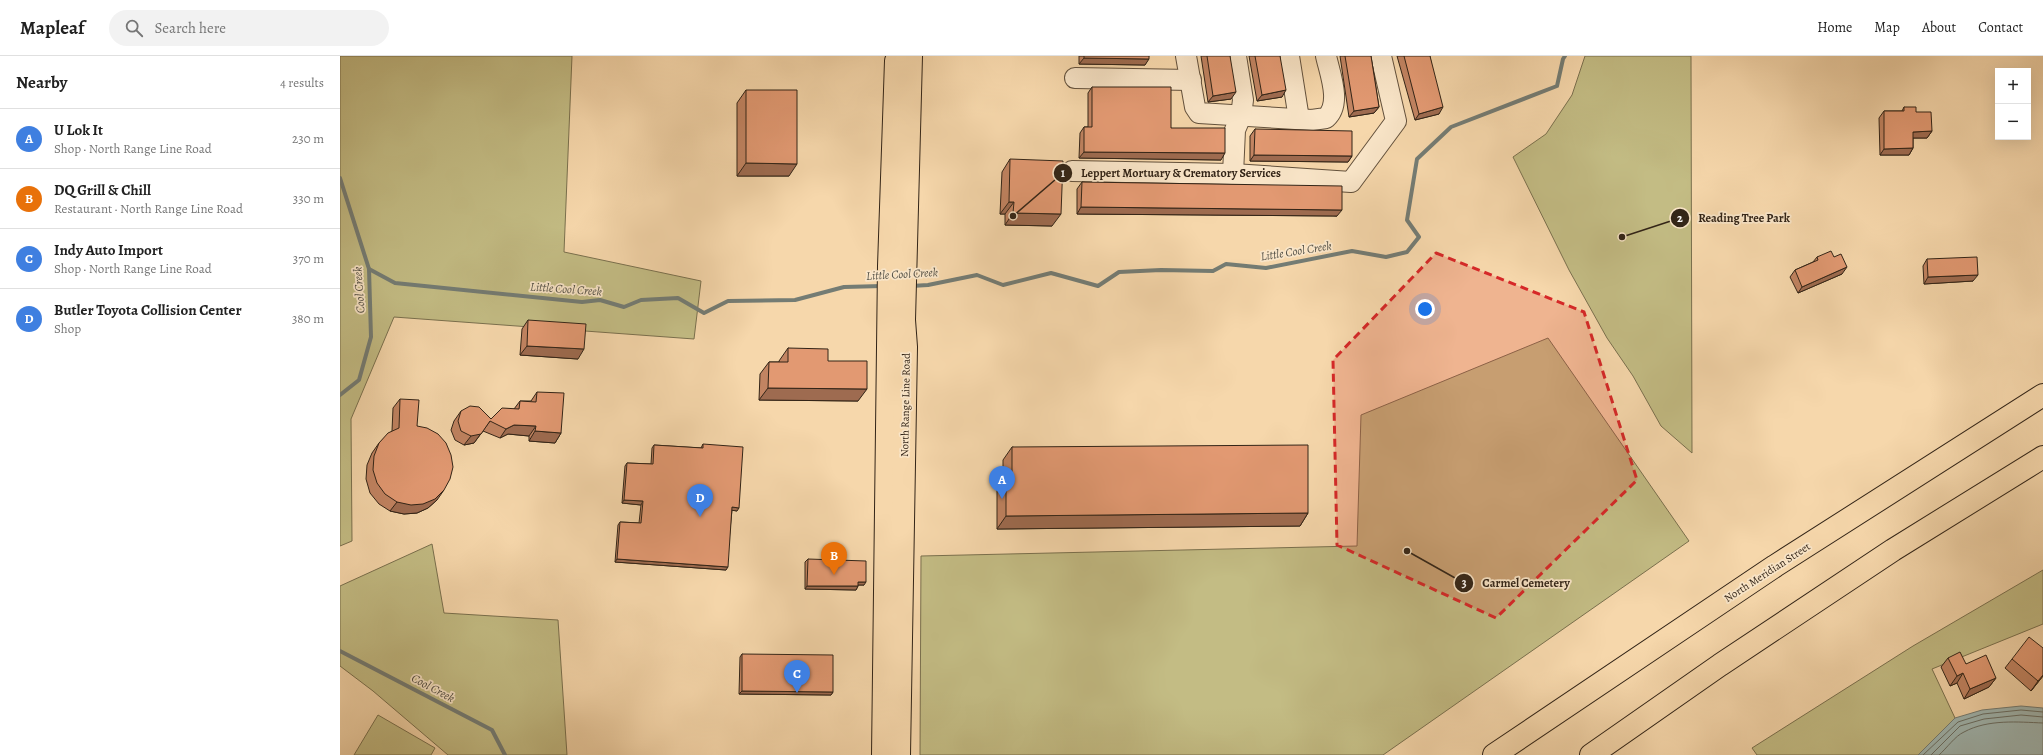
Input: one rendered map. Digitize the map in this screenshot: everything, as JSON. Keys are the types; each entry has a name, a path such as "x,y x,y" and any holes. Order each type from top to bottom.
{"main road":[{"name":"North Range Line Road","path":"883,755 896,320 897,56"},
{"name":"North Range Line Road","path":"897,266 911,56"},
{"name":"North Range Line Road","path":"896,320 906,347 899,755"},
{"name":"North Meridian Street","path":"1494,755 1775,566 2043,395"},
{"path":"1591,755 1720,665 1893,550 2043,457"}],"street":[{"path":"1186,56 1195,107 1200,113 1299,119 1320,119 1330,114 1334,103 1326,56"},
{"path":"1233,174 1235,130 1241,116 1243,100 1236,56"},
{"path":"1289,56 1299,119"},
{"path":"1072,171 1233,174 1351,182 1396,121 1381,56"},
{"path":"1075,78 1191,80"}],"highlighted area":[{"path":"1436,253 1584,312 1637,480 1496,618 1337,545 1333,360"}],"shaded area":[{"path":"340,56 572,56 564,252 701,281 694,339 394,317 351,419 352,541 340,546"},
{"path":"1585,56 1691,56 1692,453 1661,426 1633,376 1607,338 1569,270 1513,157 1546,134 1572,95"},
{"path":"1548,338 1689,541 1383,755 920,755 921,556 1357,546 1361,415"},
{"path":"432,544 444,613 558,620 567,755 448,755 373,691 340,666 340,586"},
{"path":"2043,570 2043,624 1932,669 1955,718 1918,755 1757,755 1752,748 1913,646"},
{"path":"378,715 435,748 431,755 354,755"}],"water":[{"path":"2021,706 2043,708 2043,755 1918,755 1955,718 1982,710"}],"building":[{"path":"1084,56 1149,56 1149,59 1084,58"},
{"path":"1207,56 1230,56 1236,92 1213,96"},
{"path":"1255,56 1280,56 1286,90 1262,95"},
{"path":"1345,56 1371,56 1379,107 1354,111"},
{"path":"1404,56 1430,56 1443,107 1419,114"},
{"path":"1092,87 1171,87 1171,128 1225,128 1225,153 1084,152 1084,127 1092,127"},
{"path":"746,90 797,90 797,164 746,163"},
{"path":"1904,107 1916,107 1916,112 1931,112 1932,131 1913,132 1913,148 1884,149 1884,111 1904,111"},
{"path":"1255,129 1352,131 1352,156 1254,155"},
{"path":"1010,159 1063,161 1061,214 1013,213 1014,202 1009,202"},
{"path":"1082,182 1342,186 1342,210 1081,207"},
{"path":"1831,251 1834,257 1841,254 1847,267 1802,287 1795,270 1818,260 1817,257"},
{"path":"1977,257 1978,275 1928,277 1927,259"},
{"path":"528,320 586,324 584,349 527,346"},
{"path":"788,348 828,349 828,361 867,361 867,389 768,388 769,362 788,362"},
{"path":"537,392 564,393 561,433 535,431 536,426 514,425 506,429 490,421 481,434 471,436 461,431 458,421 461,411 470,406 479,407 491,419 502,408 519,409 520,401 536,402"},
{"path":"400,399 419,400 417,426 427,428 438,434 446,443 451,455 453,467 450,479 444,490 435,499 423,504 411,505 397,502 385,494 377,483 373,470 374,456 379,443 388,433 399,428"},
{"path":"703,444 743,447 739,508 732,507 728,567 617,559 620,522 641,523 643,501 624,500 627,463 653,464 654,445 703,448"},
{"path":"1308,445 1308,513 1006,516 1006,477 1012,477 1012,447"},
{"path":"808,559 866,561 866,582 858,582 858,586 807,586"},
{"path":"2029,637 2043,648 2043,675 2038,681 2012,659"},
{"path":"1960,652 1966,664 1986,655 1996,678 1970,689 1963,673 1957,676 1948,658"},
{"path":"742,654 833,655 833,692 742,691"}],"waterway":[{"name":"Little Cool Creek","path":"911,286 928,285 977,275 1003,285 1051,273 1098,286 1119,272 1161,270 1213,271 1226,264 1266,268 1352,251 1386,257 1407,252 1419,237 1407,220 1417,159 1451,127 1557,86 1565,56"},
{"name":"Cool Creek","path":"340,178 369,269 371,337 359,380 340,395"},
{"name":"Little Cool Creek","path":"369,269 395,283 582,302 600,300 624,307 641,300 678,298 704,313 728,301 795,300 844,287 882,286"},
{"name":"Cool Creek","path":"340,651 492,730 505,755"}],"place":[{"name":"Leppert Mortuary & Crematory Services","path":"1013,216"},
{"name":"Reading Tree Park","path":"1622,237"},
{"name":"U Lok It","path":"1002,499"},
{"name":"Butler Toyota Collision Center","path":"700,517"},
{"name":"Carmel Cemetery","path":"1407,551"},
{"name":"DQ Grill & Chill","path":"834,575"},
{"name":"Indy Auto Import","path":"797,693"}]}
